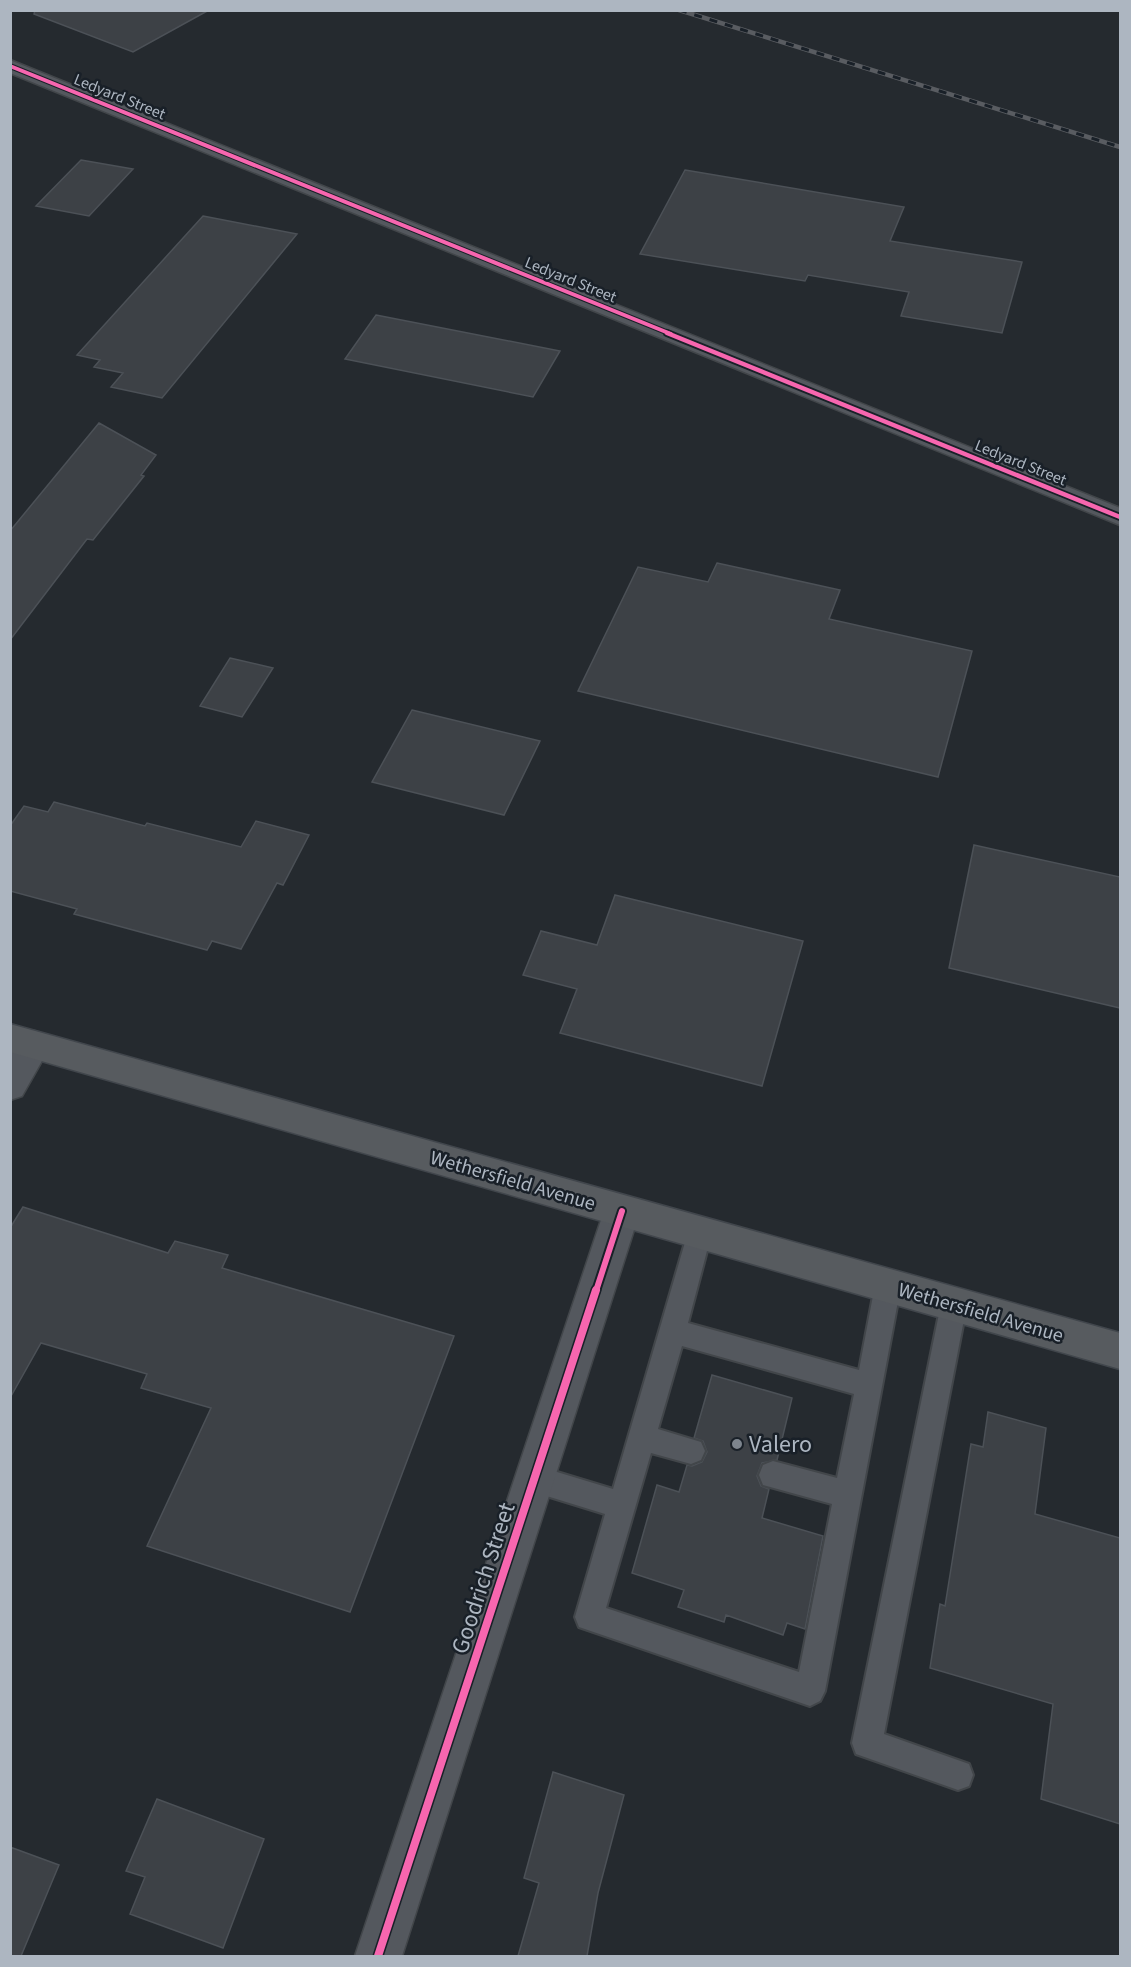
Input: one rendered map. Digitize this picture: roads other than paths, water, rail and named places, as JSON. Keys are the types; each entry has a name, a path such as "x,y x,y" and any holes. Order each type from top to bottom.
{"main road":[{"name":"Wethersfield Avenue","path":"22,1042 1120,1351"}],"street":[{"name":"Ledyard Street","path":"10,66 1120,517"},
{"path":"10,1086 22,1042"},
{"name":"Goodrich Street","path":"378,1956 622,1211"}],"lane":[{"path":"700,1232 589,1617 810,1690 888,1285"},
{"path":"954,1304 867,1743 958,1775"},
{"path":"673,1331 869,1386"},
{"path":"640,1437 691,1451"},
{"path":"773,1475 848,1495"},
{"path":"534,1479 622,1505"}],"railway":[{"path":"679,10 1120,147"}],"place":[{"name":"Valero","path":"737,1444"}]}
